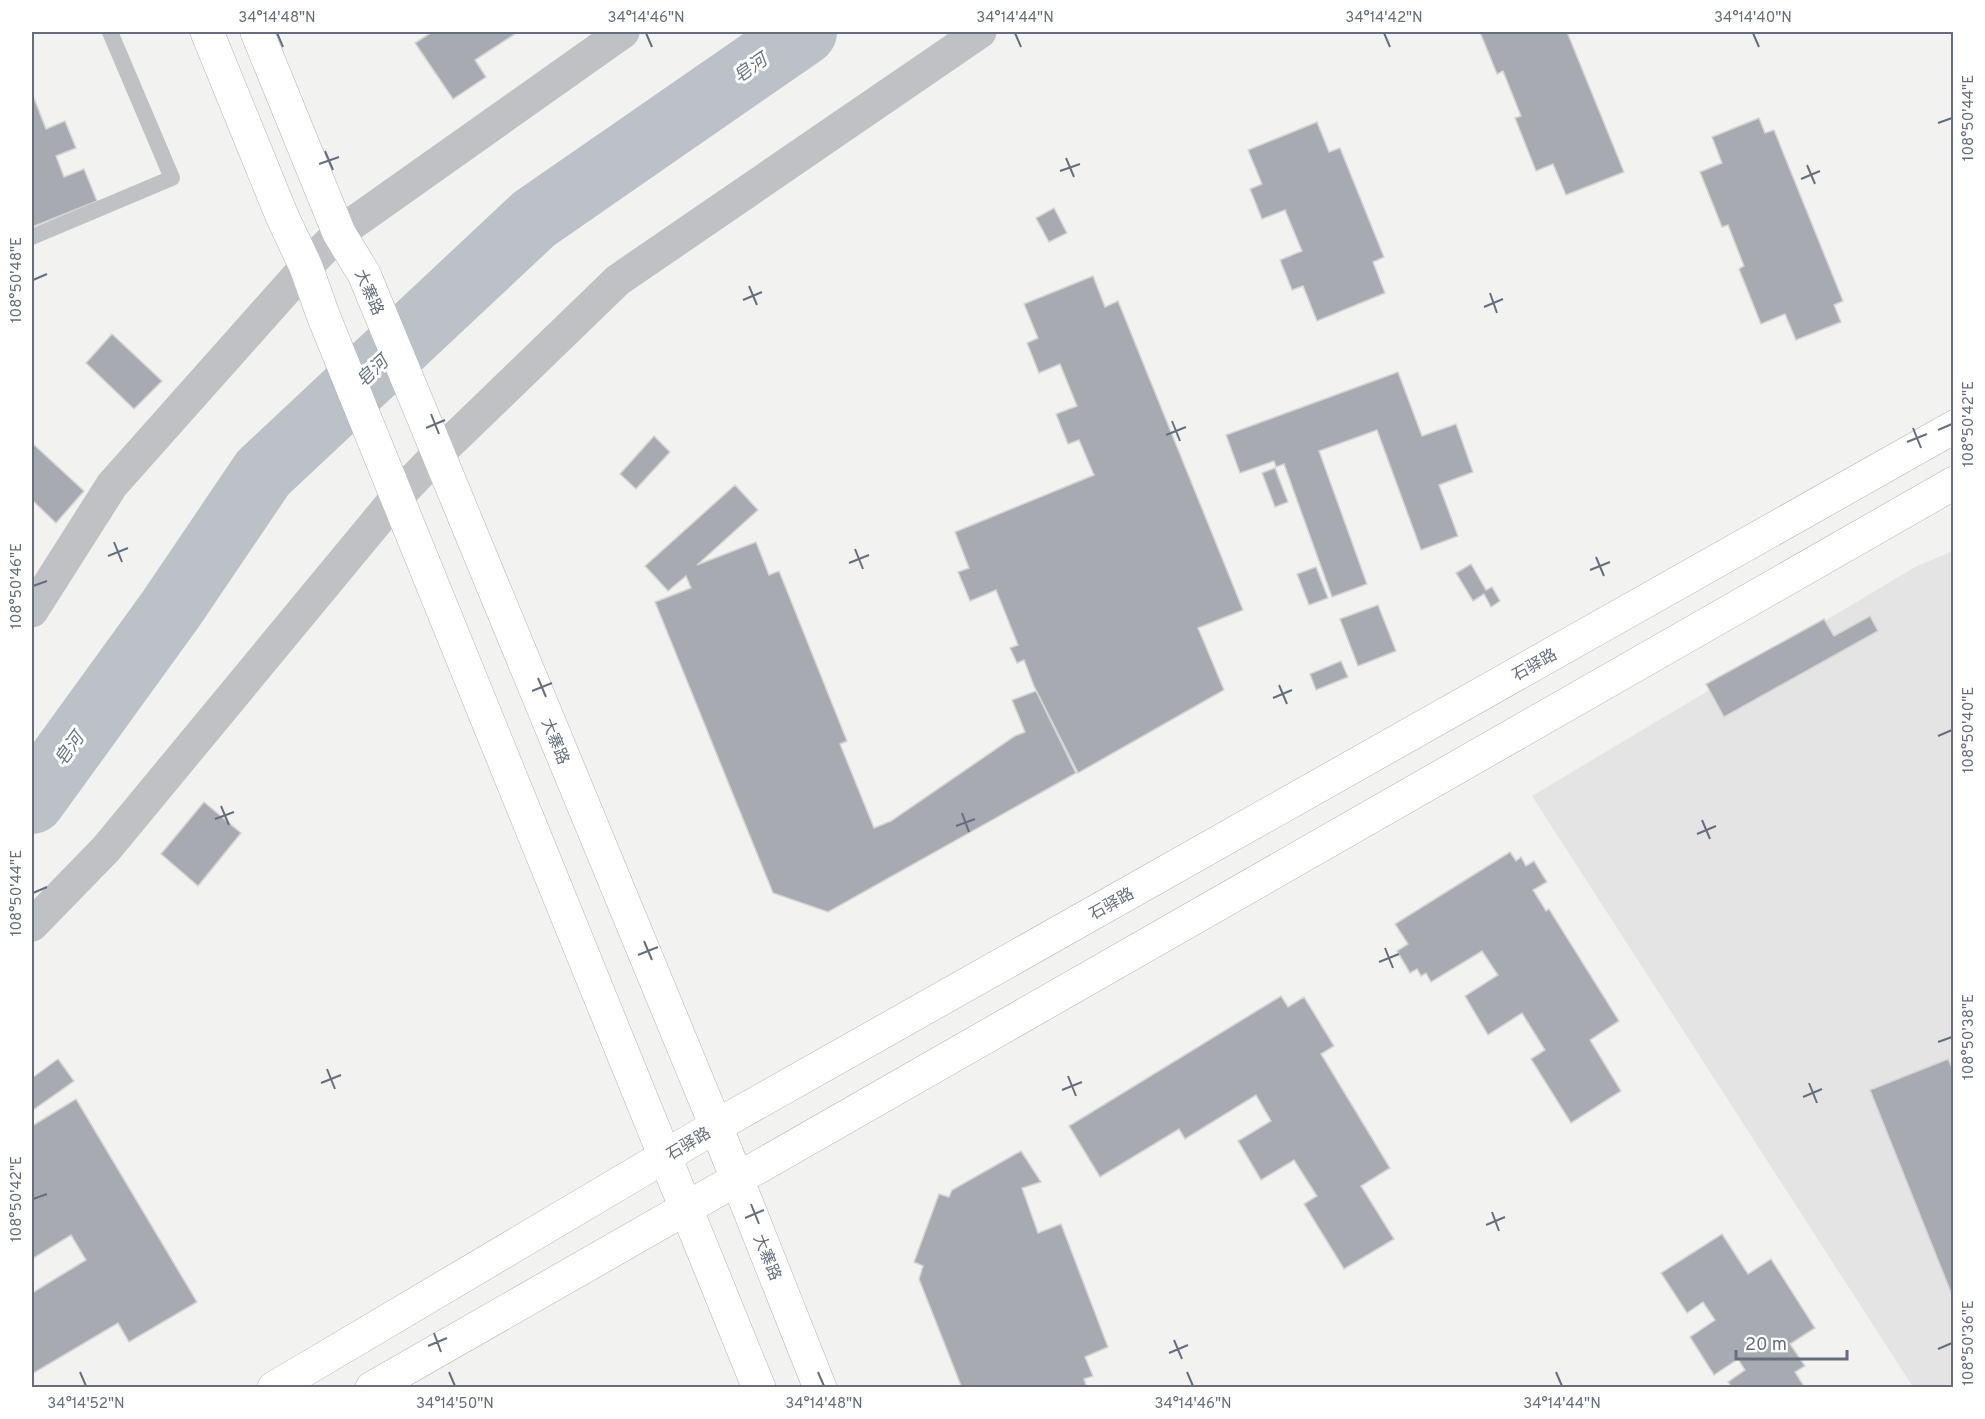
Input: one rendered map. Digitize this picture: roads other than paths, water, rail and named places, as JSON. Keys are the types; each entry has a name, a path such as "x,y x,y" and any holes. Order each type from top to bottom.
{"street":[{"path":"207,32 282,216 306,267 322,315 759,1388"},
{"name":"大寨路","path":"257,32 339,233 364,274 716,1126 820,1388"},
{"path":"32,611 112,485 339,233 623,32"},
{"path":"32,925 106,849 397,497 438,454 618,280 980,32"},
{"name":"石驿路","path":"274,1388 716,1126 1953,427"},
{"path":"372,1388 1953,483"}],"lane":[{"path":"32,237 172,177 110,32"}],"waterway":[{"name":"皂河","path":"32,801 171,609 263,473 534,219 804,32"}]}
